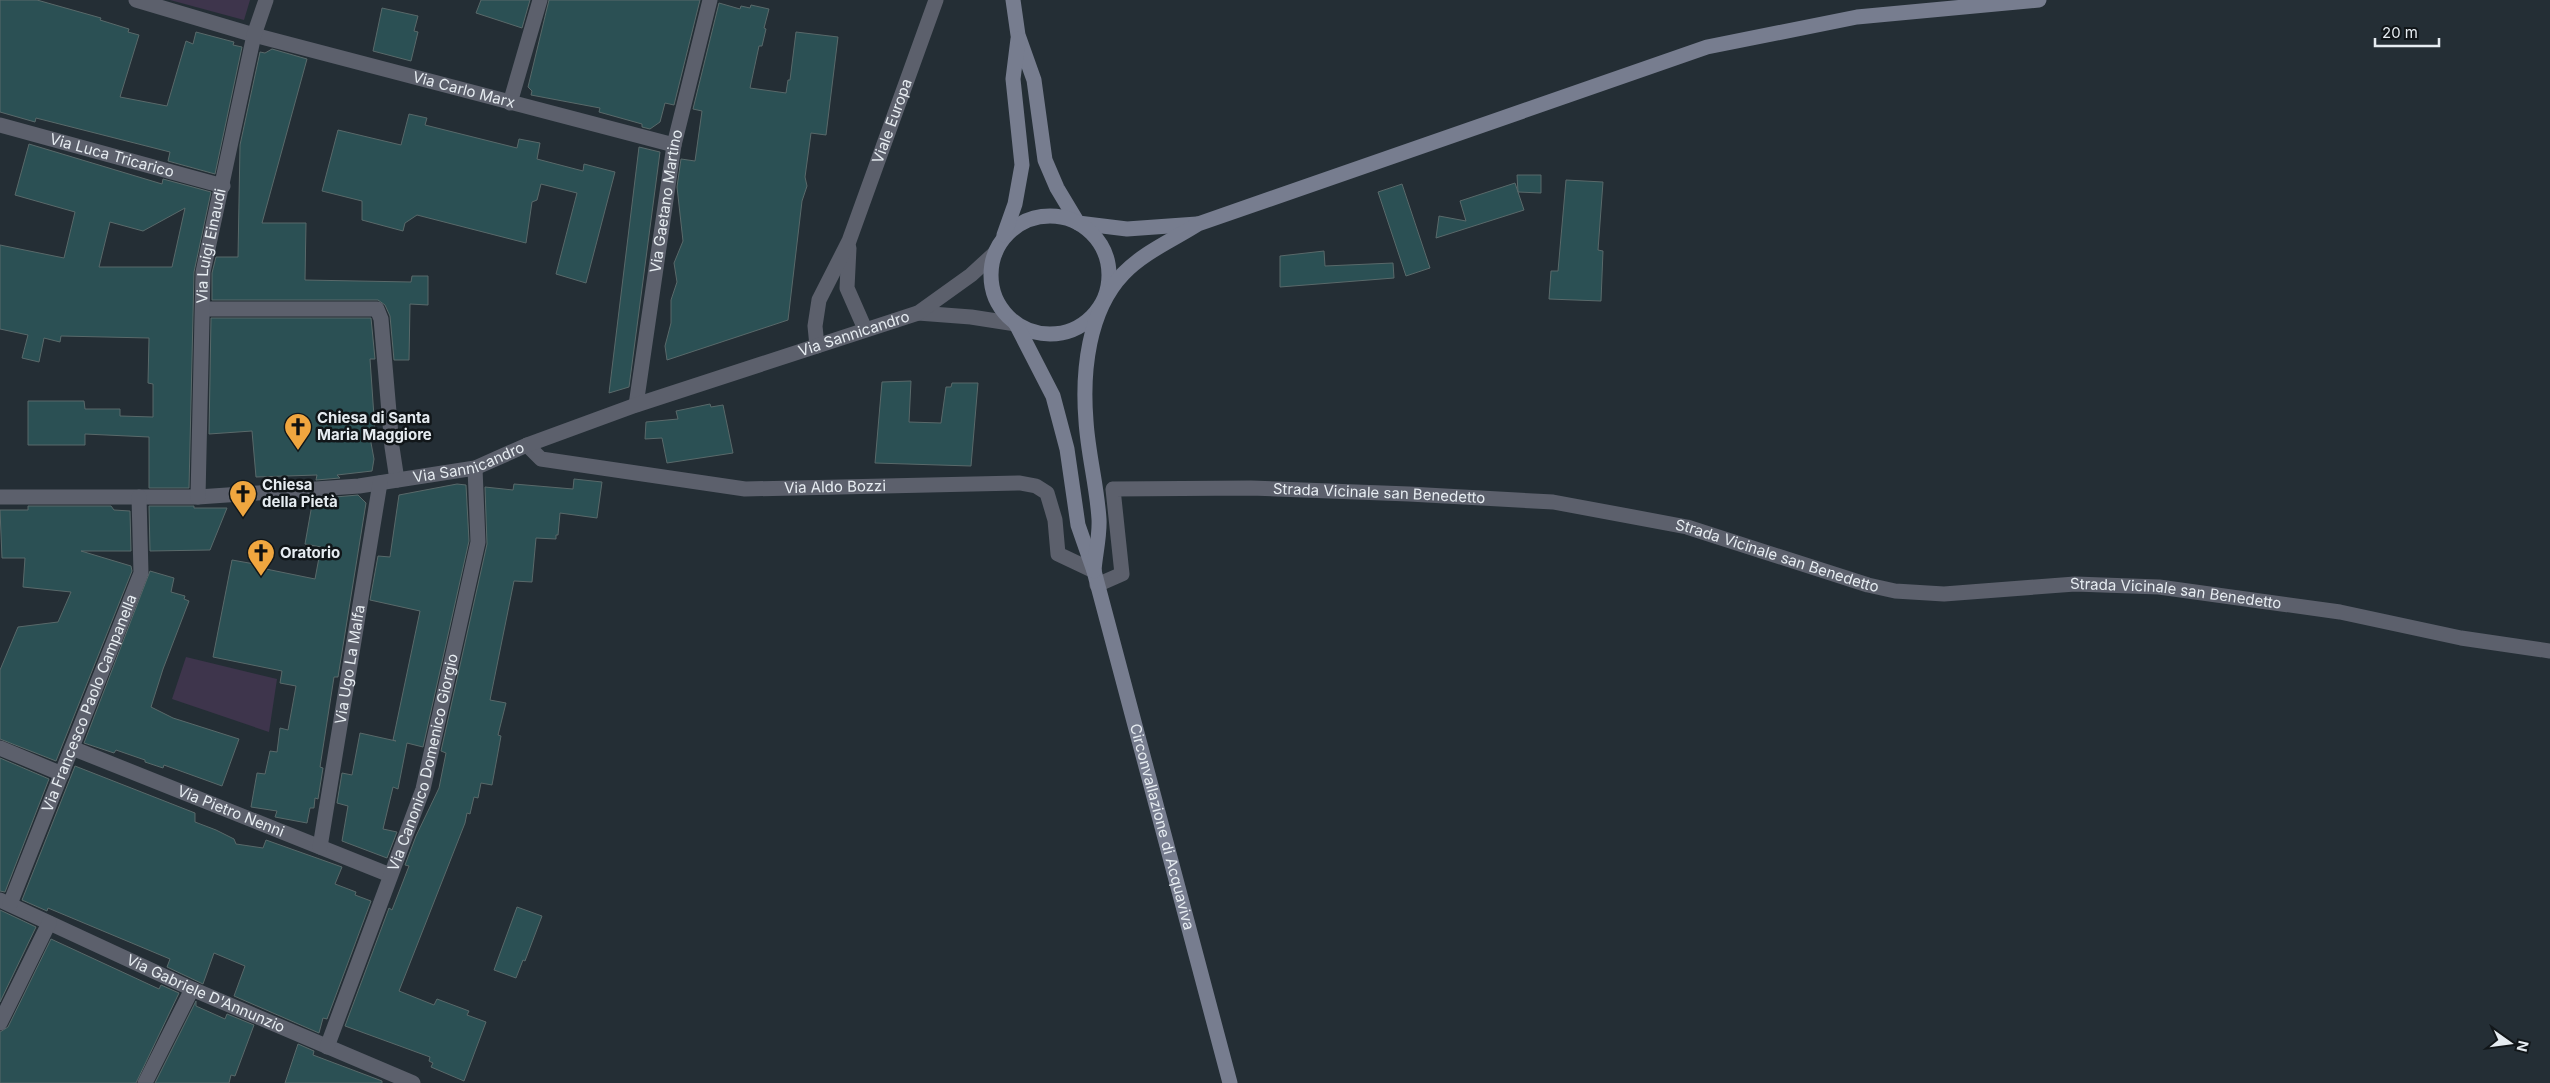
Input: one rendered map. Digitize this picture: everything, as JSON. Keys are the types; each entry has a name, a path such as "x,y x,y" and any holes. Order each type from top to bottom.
{"main road":[{"path":"1013,0 1018,35 1034,80 1045,160 1057,188 1078,223 1092,233 1105,255 1108,281 1092,333 1086,369 1086,420 1099,520 1095,578"},
{"path":"1018,35 1013,79 1022,165 1015,204 991,272 993,292 1002,310 1016,324 1032,331 1049,334 1067,332 1082,324 1095,312 1122,275 1138,260 1198,224 1707,47 1857,17 2039,0"},
{"path":"999,246 1014,228 1029,220 1046,216 1062,217 1078,223 1127,229 1198,224"},
{"name":"Circonvallazione di Acquaviva","path":"1016,324 1053,396 1067,449 1078,525 1095,578 1230,1083"}],"street":[{"name":"Via Carlo Marx","path":"136,0 254,35 674,145"},
{"name":"Via Luigi Einaudi","path":"198,497 203,272 254,35 266,0"},
{"path":"510,103 540,0"},
{"name":"Via Gaetano Martino","path":"636,405 674,145 710,0"},
{"name":"Viale Europa","path":"818,346 815,326 819,300 849,242 936,0"},
{"name":"Via Luca Tricarico","path":"0,125 223,186"},
{"name":"Viale Europa","path":"849,242 847,288 866,329"},
{"path":"918,314 970,275 999,246"},
{"path":"203,309 377,309 381,319 392,447 397,480"},
{"path":"918,314 971,317 1016,324"},
{"name":"Via Sannicandro","path":"0,496 198,497 380,483 475,468 527,445 636,405 866,329 918,314"},
{"name":"Via Aldo Bozzi","path":"527,445 541,459 745,489 1020,483 1036,486 1047,493 1055,520 1058,554 1095,578"},
{"name":"Via Canonico Domenico Giorgio","path":"327,1047 423,789 478,542 475,468"},
{"name":"Via Ugo La Malfa","path":"320,847 380,483"},
{"name":"Strada Vicinale san Benedetto","path":"1095,578 1122,574 1113,489 1251,488 1409,494 1553,502 1687,527 1868,585 1895,590 1944,594 2075,584 2159,586 2340,612 2461,638 2550,651"},
{"name":"Via Francesco Paolo Campanella","path":"5,902 62,774 141,572 139,497"},
{"path":"0,748 62,774"},
{"name":"Via Pietro Nenni","path":"72,748 390,875"},
{"name":"Via Gabriele D'Annunzio","path":"5,902 192,989 327,1047 389,1078 413,1083"},
{"path":"0,1023 49,923"},
{"path":"145,1083 192,989"}],"shaded area":[{"path":"170,0 250,0 244,20"},
{"path":"186,657 277,679 269,732 172,699"}],"building":[{"path":"0,0 37,0 101,18 100,20 129,29 128,32 139,35 120,97 167,106 186,41 193,44 196,32 234,42 233,45 242,47 215,174 168,161 170,152 36,118 35,122 0,112"},
{"path":"481,0 530,0 522,28 476,13"},
{"path":"549,0 700,0 674,105 665,103 660,122 650,129 642,127 642,124 599,112 600,108 531,95 532,91 528,87"},
{"path":"719,3 740,9 741,6 750,8 751,5 769,9 762,46 759,46 750,88 786,93 788,80 790,80 796,32 838,37 826,135 811,133 805,177 807,186 802,201 788,320 667,360 665,346 671,323 671,300 677,282 674,263 683,241 677,187 681,159 695,161 702,111 693,109"},
{"path":"382,8 418,16 414,31 418,32 411,61 373,51"},
{"path":"272,49 307,59 262,223 306,223 305,280 411,282 412,276 428,276 428,305 410,304 409,360 394,360 390,316 385,305 378,300 212,300 212,273 216,257 238,257 240,145 260,52 265,53"},
{"path":"409,114 427,118 425,125 517,148 519,139 540,143 537,159 583,171 584,164 615,172 586,283 556,274 577,193 541,184 537,200 532,202 526,243 417,215 405,223 403,231 362,220 362,201 322,191 338,130 401,145"},
{"path":"29,144 162,184 163,179 211,192 194,272 189,488 149,488 149,437 85,434 85,445 28,445 28,401 84,401 85,409 120,409 120,416 153,417 153,384 148,383 149,338 61,336 60,342 44,338 39,362 22,358 28,335 0,329 0,245 64,258 75,212 15,195","holes":["185,208 172,267 99,267 110,222 143,231"]},
{"path":"639,147 660,152 629,387 609,393"},
{"path":"1517,175 1541,175 1541,193 1518,192"},
{"path":"1566,180 1603,182 1598,250 1603,251 1601,301 1549,299 1551,271 1558,271"},
{"path":"1515,183 1524,210 1436,238 1439,216 1466,221 1460,201"},
{"path":"1402,184 1430,268 1406,276 1378,192"},
{"path":"1324,251 1325,266 1393,263 1394,278 1280,287 1280,256"},
{"path":"211,318 371,318 375,359 370,359 375,431 369,432 374,459 372,471 337,475 340,478 316,480 317,475 256,477 252,431 209,434"},
{"path":"911,381 909,422 941,423 946,387 951,387 952,383 978,383 971,466 875,463 882,382"},
{"path":"710,404 711,407 723,405 733,453 667,463 662,438 645,439 646,422 678,419 676,411"},
{"path":"574,479 602,482 597,518 560,513 556,539 536,538 532,582 514,581 490,700 506,703 498,735 501,736 492,785 481,783 478,798 474,797 470,814 467,813 465,823 399,991 434,1005 437,999 469,1011 467,1015 486,1022 464,1081 431,1067 433,1063 429,1061 430,1057 345,1026 389,908 392,910 409,866 405,865 416,836 439,788 446,753 441,751 487,544 485,487 513,490 514,484 573,489"},
{"path":"457,484 466,485 469,541 423,747 407,743 398,789 393,787 383,829 397,832 387,858 342,841 348,806 337,803 342,773 352,775 360,733 396,741 393,740 420,611 370,600 378,556 390,557 399,495"},
{"path":"358,495 366,503 338,677 334,677 320,767 323,768 318,799 315,798 314,808 310,808 307,823 275,817 277,811 251,807 257,773 265,774 270,751 277,752 280,728 288,730 296,686 280,683 282,671 213,657 232,560 266,566 266,569 315,579 321,547 305,544 313,499"},
{"path":"28,506 111,506 114,510 130,511 131,551 81,551 131,566 132,571 56,761 0,739 0,670 18,627 58,622 71,592 23,587 25,558 2,558 0,510 28,510"},
{"path":"149,506 227,508 210,550 150,551"},
{"path":"150,571 174,578 171,592 185,596 184,599 189,601 163,669 151,707 173,718 239,739 222,786 164,765 163,768 145,762 145,760 116,750 114,753 84,743"},
{"path":"0,758 49,779 5,892 0,891"},
{"path":"75,766 195,813 195,822 234,839 236,844 263,848 266,840 342,867 335,884 356,892 355,895 371,901 327,1019 323,1018 319,1033 234,996 245,966 214,953 203,984 167,967 170,959 48,908 47,911 22,900"},
{"path":"517,907 542,916 525,961 523,960 516,978 494,970"},
{"path":"0,910 36,927 0,1002"},
{"path":"51,939 159,989 161,985 179,993 136,1083 0,1083 0,1032 8,1027"},
{"path":"196,1001 196,1006 225,1019 227,1014 254,1025 235,1076 231,1075 229,1083 155,1083"},
{"path":"298,1044 314,1051 313,1055 382,1081 382,1083 285,1083"}],"place":[{"name":"Chiesa di Santa Maria Maggiore","path":"298,451"},
{"name":"Chiesa della Pietà","path":"243,518"},
{"name":"Oratorio","path":"261,577"}]}
